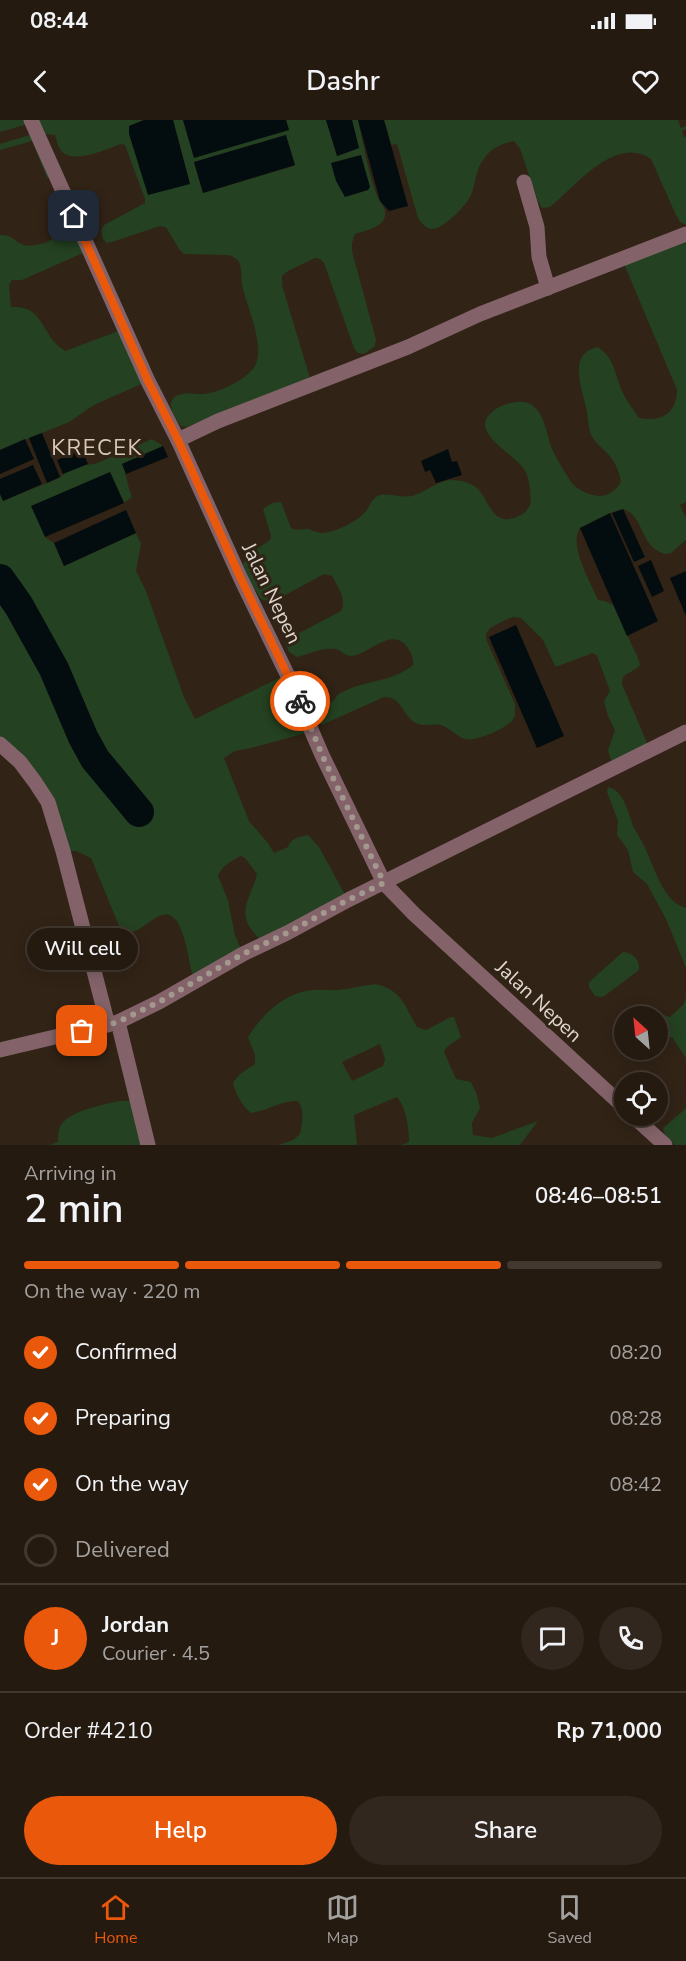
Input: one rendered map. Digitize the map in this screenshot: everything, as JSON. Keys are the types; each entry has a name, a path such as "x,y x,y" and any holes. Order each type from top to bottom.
{"street":[{"name":"Jalan Nepen","path":"31,120 148,381 178,440 322,755 384,883 414,914 614,1098"},
{"path":"524,182 537,227 539,257 548,288"},
{"path":"178,440 219,421 408,347 480,314 686,234"},
{"path":"0,1050 113,1023 159,1002 243,954 348,900 686,732"},
{"path":"0,744 20,762 48,802 148,1145"},
{"path":"644,1126 665,1145"}],"green space":[{"path":"0,120 144,120 129,126 190,184 173,120 183,120 194,157 289,130 286,120 326,120 338,156 359,148 352,120 358,120 366,160 385,213 379,225 355,234 352,243 352,251 376,340 375,346 364,354 358,353 354,348 324,263 315,258 282,276 282,285 310,378 186,427 181,426 171,408 172,399 185,393 205,394 218,391 248,374 257,361 255,328 242,285 239,262 228,255 184,254 166,227 160,226 106,243 101,230 104,225 145,203 125,145 121,144 75,157 62,152 55,135 37,133 56,176 47,178 32,141 0,150 0,144 36,133 32,123 0,132","holes":["285,135 294,166 203,193 194,162"]},
{"path":"384,120 678,120 681,128 686,126 686,129 682,131 686,137 686,225 680,222 676,215 651,159 637,153 624,153 596,166 550,207 542,208 520,149 514,141 489,152 478,168 469,199 460,210 438,228 428,228 418,218 397,144 391,145"},
{"path":"69,225 72,226 83,253 22,280 12,280 9,285 11,307 25,308 34,314 53,341 65,351 124,329 148,381 94,405 69,422 0,450 0,235 9,236 25,245 43,244"},
{"path":"686,234 686,502 680,505 686,518 686,540 671,553 660,552 650,545 633,515 623,509 580,528 577,535 582,564 598,600 613,605 638,658 640,665 623,677 622,684 650,750 613,768 608,750 615,730 604,701 610,691 597,656 593,653 555,666 543,640 521,618 513,617 490,628 486,634 486,639 515,704 514,718 499,730 484,736 465,739 441,725 417,724 410,719 398,702 390,697 384,697 324,724 319,724 314,712 332,702 338,694 404,671 413,665 413,658 408,648 395,639 352,656 330,649 297,657 289,652 285,643 288,639 341,611 343,603 332,576 324,574 271,602 261,599 250,582 243,564 248,555 270,540 271,536 263,509 272,503 281,502 291,528 308,529 320,533 328,532 346,526 357,519 377,496 412,496 441,482 454,480 476,487 493,512 503,519 519,516 527,510 530,503 527,475 518,462 495,442 485,428 486,420 493,411 516,402 525,402 537,409 555,454 576,487 599,496 612,492 621,482 612,459 591,435 580,380 580,363 589,350 598,347 612,363 620,386 639,418 654,419 671,410 677,390 622,259"},
{"path":"152,439 163,446 122,464 132,497 124,503 110,472 45,537 54,543 64,566 136,533 141,544 136,571 146,591 184,697 195,719 287,674 306,733 235,751 224,758 249,821 274,853 288,847 296,838 308,835 319,847 348,900 264,944 251,929 245,915 257,874 245,858 241,856 234,859 218,876 228,900 235,935 243,954 194,982 186,944 178,923 166,915 154,919 135,931 126,932 120,928 91,858 76,851 63,851 48,802 0,744 0,494 3,501 59,478 66,472 95,464"},
{"path":"608,787 614,789 622,798 634,828 666,892 678,905 686,908 686,968 666,919 647,884 633,872 628,850 617,835 618,821 607,792"},
{"path":"623,952 635,957 639,970 603,997 595,996 589,987 589,982"},
{"path":"376,984 392,991 402,1000 417,1027 426,1030 454,1017 461,1037 444,1052 456,1079 471,1082 477,1095 480,1108 472,1123 473,1135 492,1138 538,1121 520,1145 401,1145 409,1142 408,1130 405,1112 397,1097 354,1115 357,1145 278,1145 293,1140 300,1134 302,1109 298,1101 292,1101 251,1113 242,1103 233,1082 255,1064 255,1055 248,1037 272,1008 288,997 310,990 339,990","holes":["380,1044 385,1059 383,1066 352,1081 342,1062"]},
{"path":"686,997 686,1058 672,1037 668,1038 668,1016 684,1004"},
{"path":"119,1101 130,1101 144,1145 49,1145 58,1142 60,1127 70,1117"},
{"path":"686,1108 686,1145 675,1145 665,1135 663,1128"}],"shaded area":[{"path":"144,120 173,120 190,184 148,195 129,134 129,126"},
{"path":"183,120 286,120 289,130 194,158"},
{"path":"326,120 352,120 359,148 337,156"},
{"path":"358,120 384,120 408,206 389,211 380,201"},
{"path":"286,135 295,165 203,193 194,162"},
{"path":"361,155 370,187 368,190 345,197 336,181 331,163"},
{"path":"42,433 60,477 47,483 29,438"},
{"path":"25,439 34,459 0,474 0,450"},
{"path":"163,446 168,457 126,474 122,464"},
{"path":"448,449 452,462 457,461 462,475 436,483 430,470 425,472 421,461"},
{"path":"82,450 88,464 63,474 57,460"},
{"path":"33,465 42,484 3,501 0,494 0,479"},
{"path":"110,472 124,503 45,537 31,506"},
{"path":"623,509 645,557 634,562 612,513"},
{"path":"126,510 136,533 64,566 54,543"},
{"path":"610,513 658,621 627,636 580,528"},
{"path":"651,560 664,591 652,597 638,566"},
{"path":"686,571 686,616 670,578"},
{"path":"516,625 564,736 537,748 489,637"}],"waterway":[{"path":"0,579 19,606 54,669 95,759 139,812"}],"way so far":[{"path":"82,1031 118,1022 159,1002 243,954 384,883 322,755 300,701"}],"place":[{"name":"Will cell","path":"82,1031"}],"district":[{"name":"KRECEK","path":"97,447"}],"route":[{"path":"74,216 148,381 300,701"}]}
